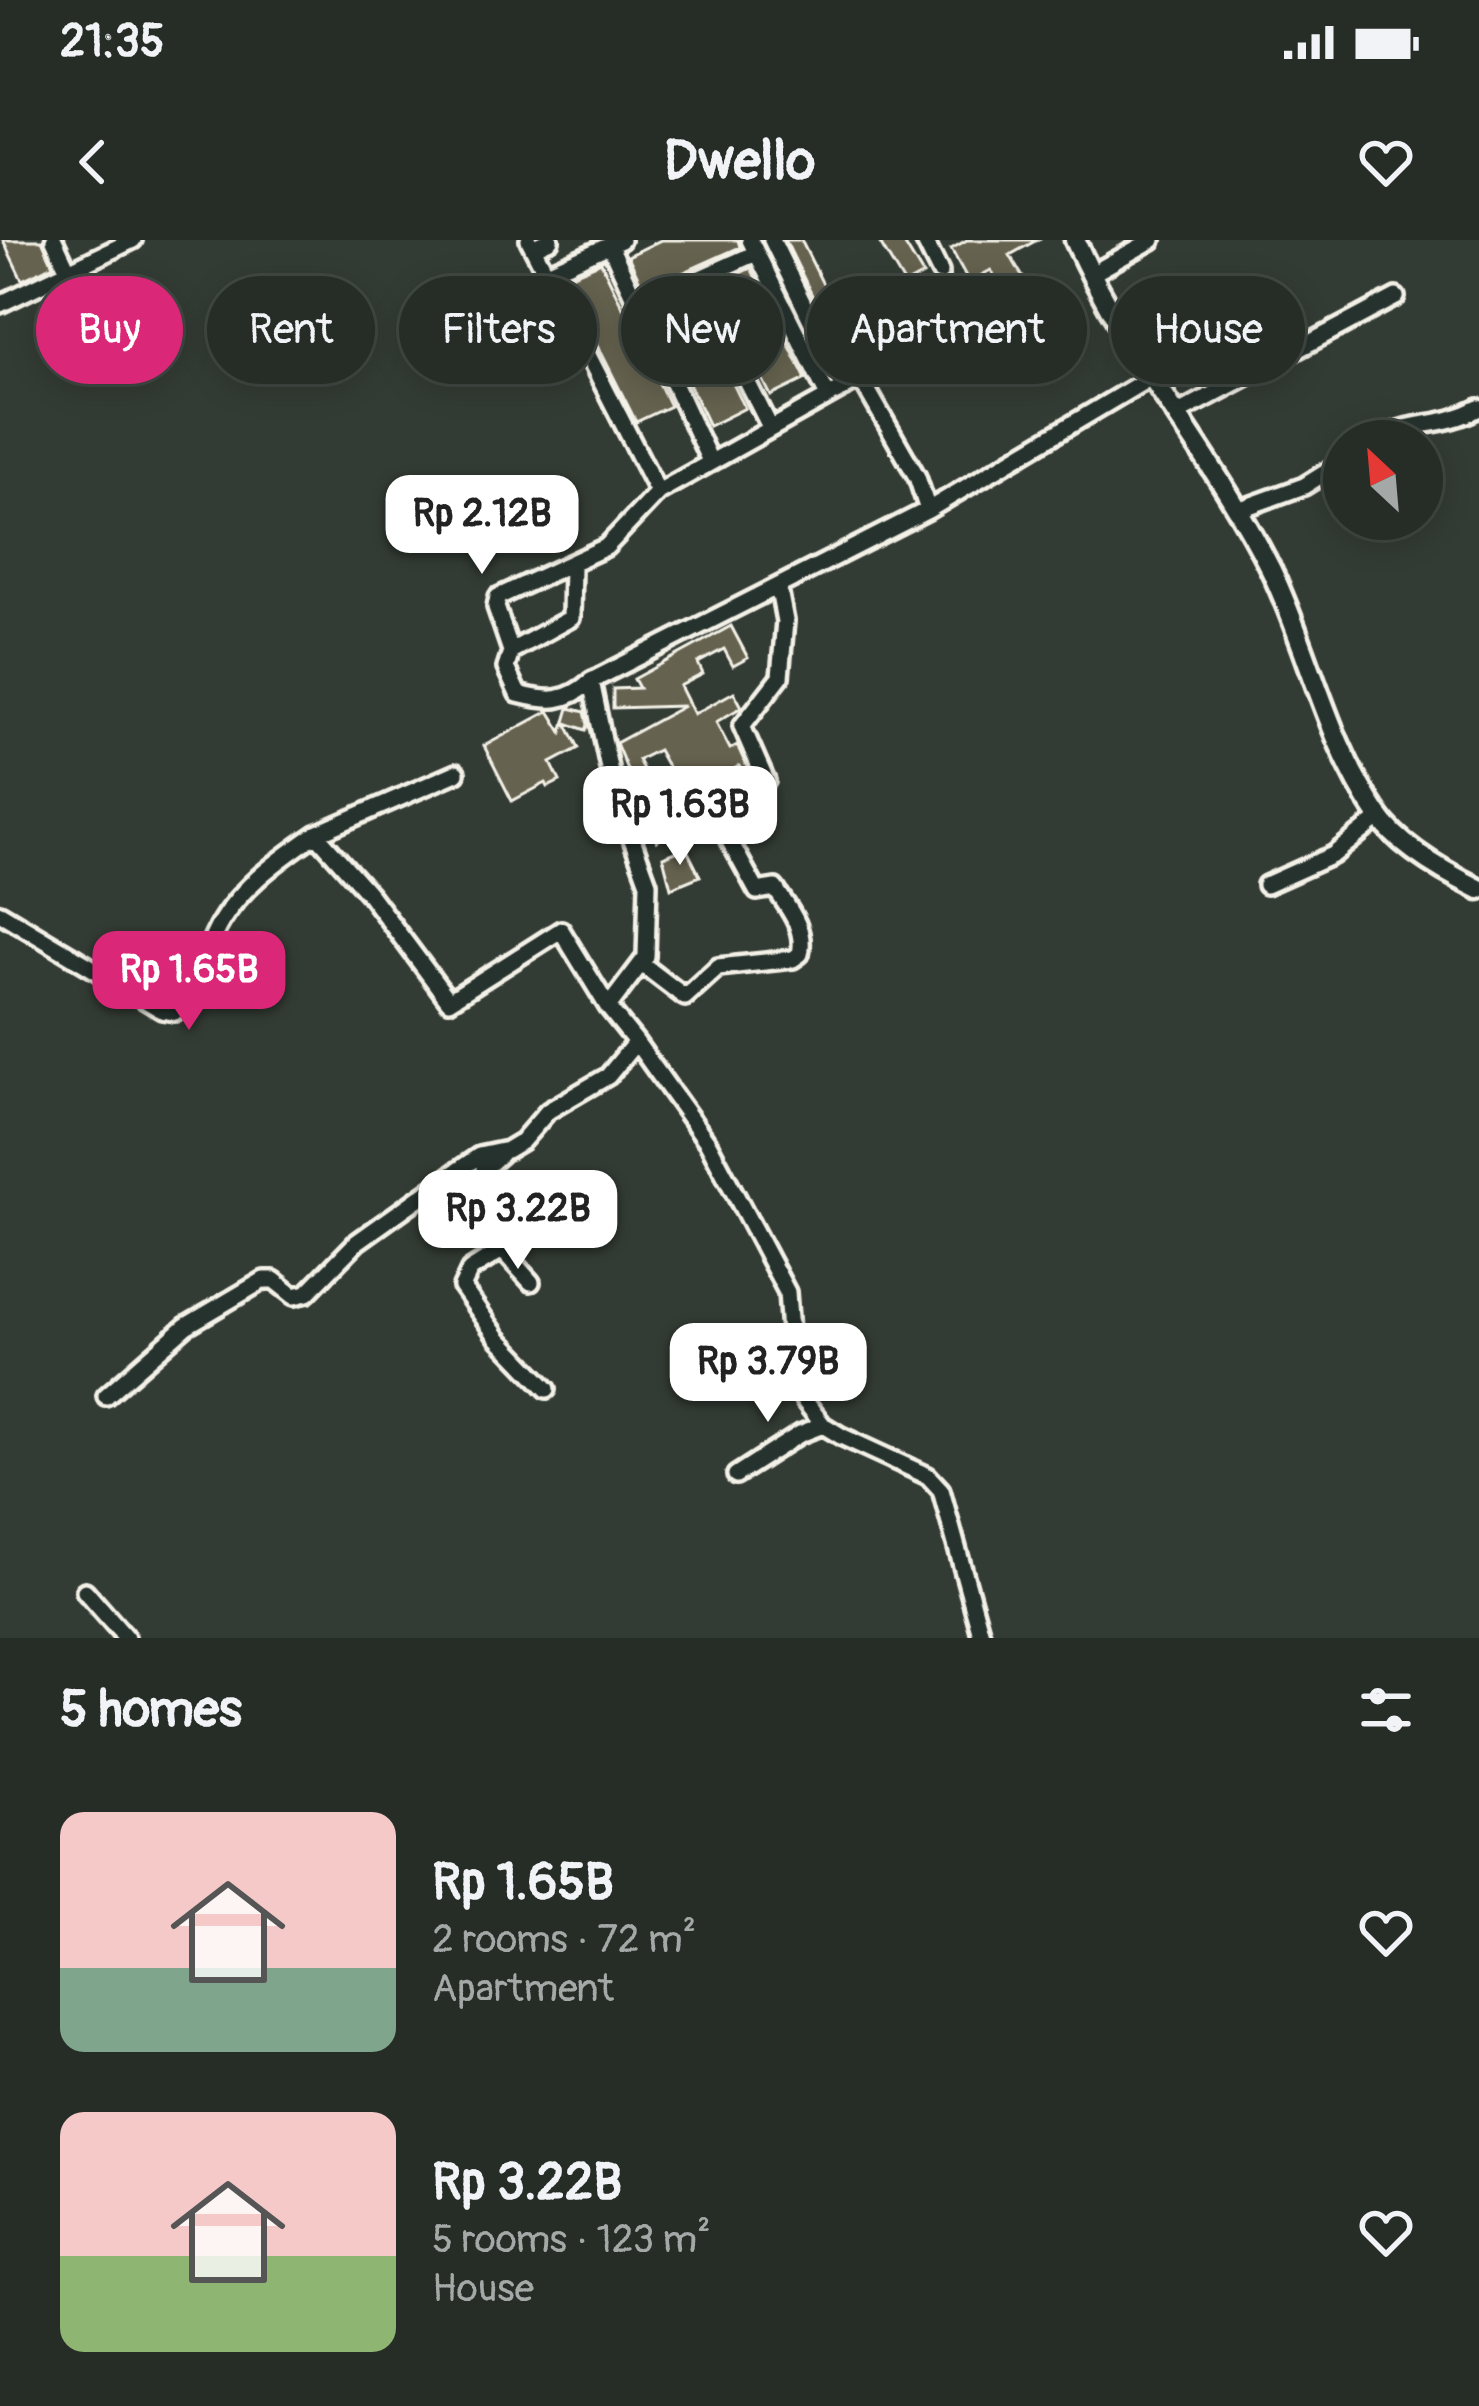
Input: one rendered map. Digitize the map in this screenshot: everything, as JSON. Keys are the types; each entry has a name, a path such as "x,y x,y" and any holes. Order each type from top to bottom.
{"main road":[{"path":"1075,240 1111,310"},
{"path":"1156,384 1238,510 1272,573 1354,775 1379,818 1420,854 1479,889"}],"street":[{"path":"55,240 68,270"},
{"path":"550,240 531,244 658,493"},
{"path":"772,240 836,392"},
{"path":"924,240 940,272"},
{"path":"1090,275 1152,240"},
{"path":"0,283 4,303 129,241"},
{"path":"544,274 615,243 627,276"},
{"path":"703,276 753,246 836,392"},
{"path":"1178,413 1396,297"},
{"path":"928,510 917,477 862,382 770,427 658,493 606,548 498,597 496,607 511,651 506,668 518,694 554,701 570,698 591,681 779,590 928,510 1139,384"},
{"path":"674,384 710,461"},
{"path":"748,384 770,427"},
{"path":"1443,423 1479,408"},
{"path":"1238,510 1323,474"},
{"path":"511,651 571,618 572,564"},
{"path":"644,965 685,997 718,967 793,959 800,954 803,938 775,888 757,891 715,814 718,806 766,781 742,726 780,676 785,621 779,590"},
{"path":"591,681 613,787 648,883 644,965 608,1007"},
{"path":"0,913 162,1010 175,1012 183,1007 214,933 266,868 316,834 456,773"},
{"path":"1266,885 1334,855 1379,818"},
{"path":"316,834 370,895 445,998 454,1001 561,931 608,1007 715,1155 787,1292 792,1359 804,1400 824,1425 928,1476 941,1490 982,1638"},
{"path":"547,1389 498,1338 462,1287 470,1270 526,1238 535,1225 482,1181 484,1169 522,1141 548,1111 608,1076 635,1042"},
{"path":"106,1396 186,1326 269,1278 294,1296 307,1293 357,1242 479,1156 507,1150"},
{"path":"503,1251 531,1282"},
{"path":"740,1387 792,1359"},
{"path":"736,1475 800,1434 824,1425"},
{"path":"85,1591 126,1638"}],"building":[{"path":"3,240 42,240 53,265 22,280"},
{"path":"661,240 738,240 740,247 675,276 637,276 628,256"},
{"path":"785,240 801,240 819,276 807,276 807,285"},
{"path":"878,240 902,240 923,275 900,276"},
{"path":"967,240 1037,240 1010,255 1022,276 994,276 991,270 966,276 951,249"},
{"path":"601,262 621,304 621,384 659,384 670,406 636,422 597,344 597,276 569,276"},
{"path":"783,333 806,379 771,396 765,384 783,384"},
{"path":"689,384 733,384 745,408 709,426"},
{"path":"731,626 748,658 733,666 724,649 698,663 703,674 680,686 694,714 734,692 742,707 716,722 730,749 737,745 748,769 743,772 739,766 706,786 709,792 691,803 699,815 657,841 647,825 674,808 655,778 669,770 658,750 638,760 653,788 638,796 616,743 684,706 613,708 613,689 639,688 634,679"},
{"path":"569,708 585,712 588,725 586,730 566,723 579,748 551,763 560,781 512,801 484,746 549,711 562,732"},
{"path":"686,848 700,876 671,888 663,857"}]}
